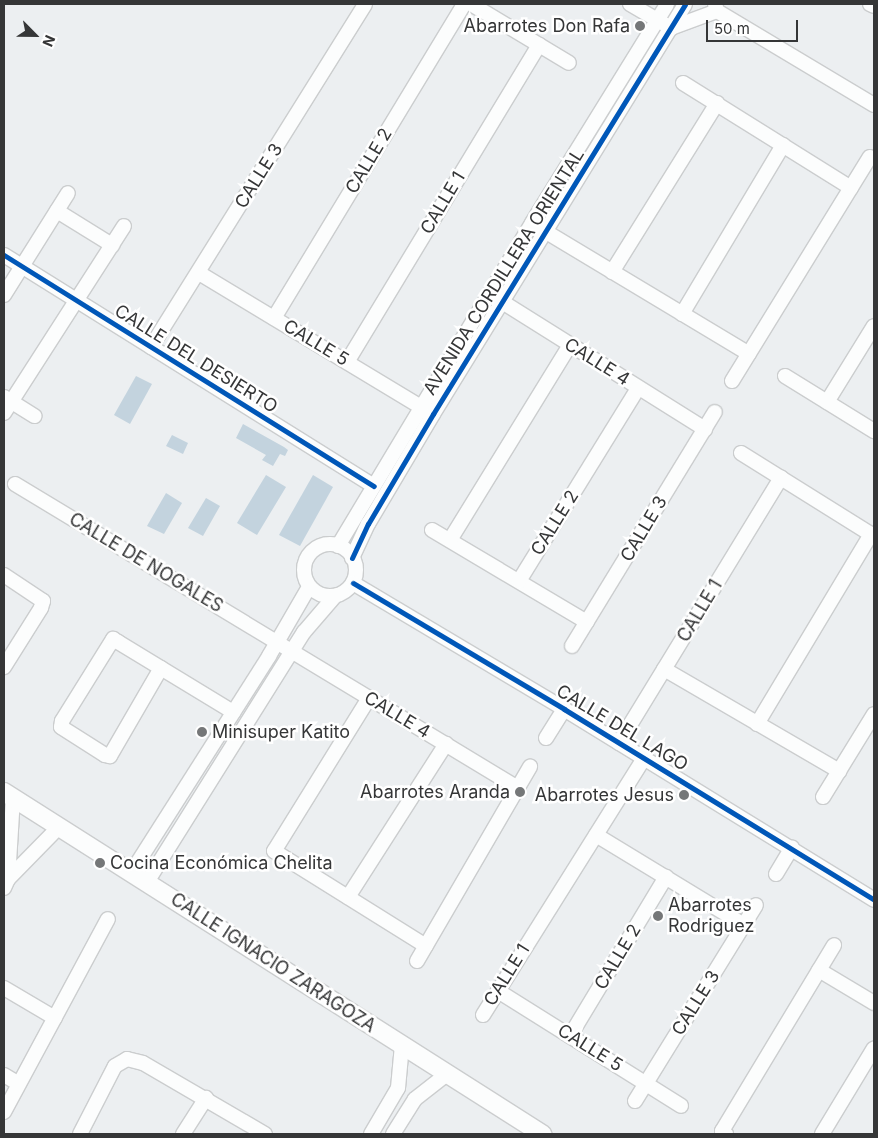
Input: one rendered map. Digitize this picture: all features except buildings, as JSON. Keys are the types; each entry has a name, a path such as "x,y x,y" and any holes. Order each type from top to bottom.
{"main road":[{"name":"CALLE IGNACIO ZARAGOZA","path":"8,794 542,1134"}],"street":[{"name":"CALLE 3","path":"151,348 365,4"},
{"name":"CALLE 2","path":"274,318 464,4"},
{"path":"471,4 569,63"},
{"path":"630,4 671,28 716,7 874,105"},
{"name":"AVENIDA CORDILLERA ORIENTAL","path":"338,546 420,406 667,4"},
{"name":"AVENIDA CORDILLERA ORIENTAL","path":"352,558 368,524 433,414 685,4"},
{"path":"870,4 874,6"},
{"name":"CALLE 1","path":"347,362 539,45"},
{"path":"683,83 851,188"},
{"path":"612,272 717,104"},
{"path":"682,314 783,145"},
{"path":"732,381 870,157"},
{"path":"4,295 68,192"},
{"path":"57,211 112,245"},
{"path":"532,223 749,354"},
{"path":"34,416 6,403 124,226"},
{"name":"CALLE DEL DESIERTO","path":"4,255 374,486"},
{"name":"CALLE 5","path":"199,272 433,414"},
{"name":"CALLE 4","path":"489,294 705,430"},
{"path":"827,402 874,326"},
{"path":"450,540 570,345"},
{"path":"785,376 874,431"},
{"name":"CALLE 2","path":"518,581 638,388"},
{"name":"CALLE 3","path":"572,646 716,412"},
{"path":"741,453 872,535 757,724"},
{"name":"CALLE 1","path":"618,743 781,478"},
{"name":"CALLE DE NOGALES","path":"15,484 277,642"},
{"path":"432,530 587,622"},
{"path":"328,544 338,546 346,550 352,558 355,567 353,583 344,592 335,596 326,596 309,587 305,579 306,560 319,546 328,544"},
{"path":"4,575 42,601 41,608 4,667"},
{"name":"CALLE DEL LAGO","path":"353,583 792,847 874,900"},
{"path":"131,872 277,642 309,587"},
{"path":"147,882 304,632 335,596"},
{"path":"161,668 110,756 105,756 61,727 62,721 113,639 161,668 233,712"},
{"name":"CALLE 4","path":"277,642 518,788"},
{"path":"664,668 839,771"},
{"path":"369,698 274,850 426,946"},
{"path":"546,738 564,709"},
{"path":"823,797 874,714"},
{"path":"348,897 446,744"},
{"name":"CALLE 1","path":"483,1015 644,758"},
{"path":"417,961 530,767"},
{"path":"6,883 8,794"},
{"path":"179,795 195,806"},
{"path":"6,883 59,827"},
{"path":"596,835 744,925"},
{"path":"776,874 792,847"},
{"name":"CALLE 2","path":"570,1036 666,877"},
{"name":"CALLE 3","path":"635,1101 756,905"},
{"path":"4,1112 108,919"},
{"path":"724,1133 834,945"},
{"path":"820,970 874,1003"},
{"path":"4,988 55,1018"},
{"name":"CALLE 5","path":"498,991 681,1106"},
{"path":"371,1134 398,1088 399,1060 402,1045"},
{"path":"822,1134 874,1048"},
{"path":"80,1134 115,1066 127,1059 143,1064 206,1098 265,1134"},
{"path":"393,1134 415,1099 447,1074"},
{"path":"4,1075 19,1084"},
{"path":"398,1088 415,1099"},
{"path":"183,1134 206,1098"}],"cycle path":[{"path":"352,558 368,524 433,414 685,4"},
{"path":"4,255 374,486"},
{"path":"353,583 564,709 874,900"}],"place":[{"name":"Abarrotes Don Rafa","path":"640,26"},
{"name":"Minisuper Katito","path":"202,732"},
{"name":"Abarrotes Aranda","path":"520,792"},
{"name":"Abarrotes Jesus","path":"684,795"},
{"name":"Cocina Económica Chelita","path":"100,863"},
{"name":"Abarrotes Rodriguez","path":"658,916"}]}
